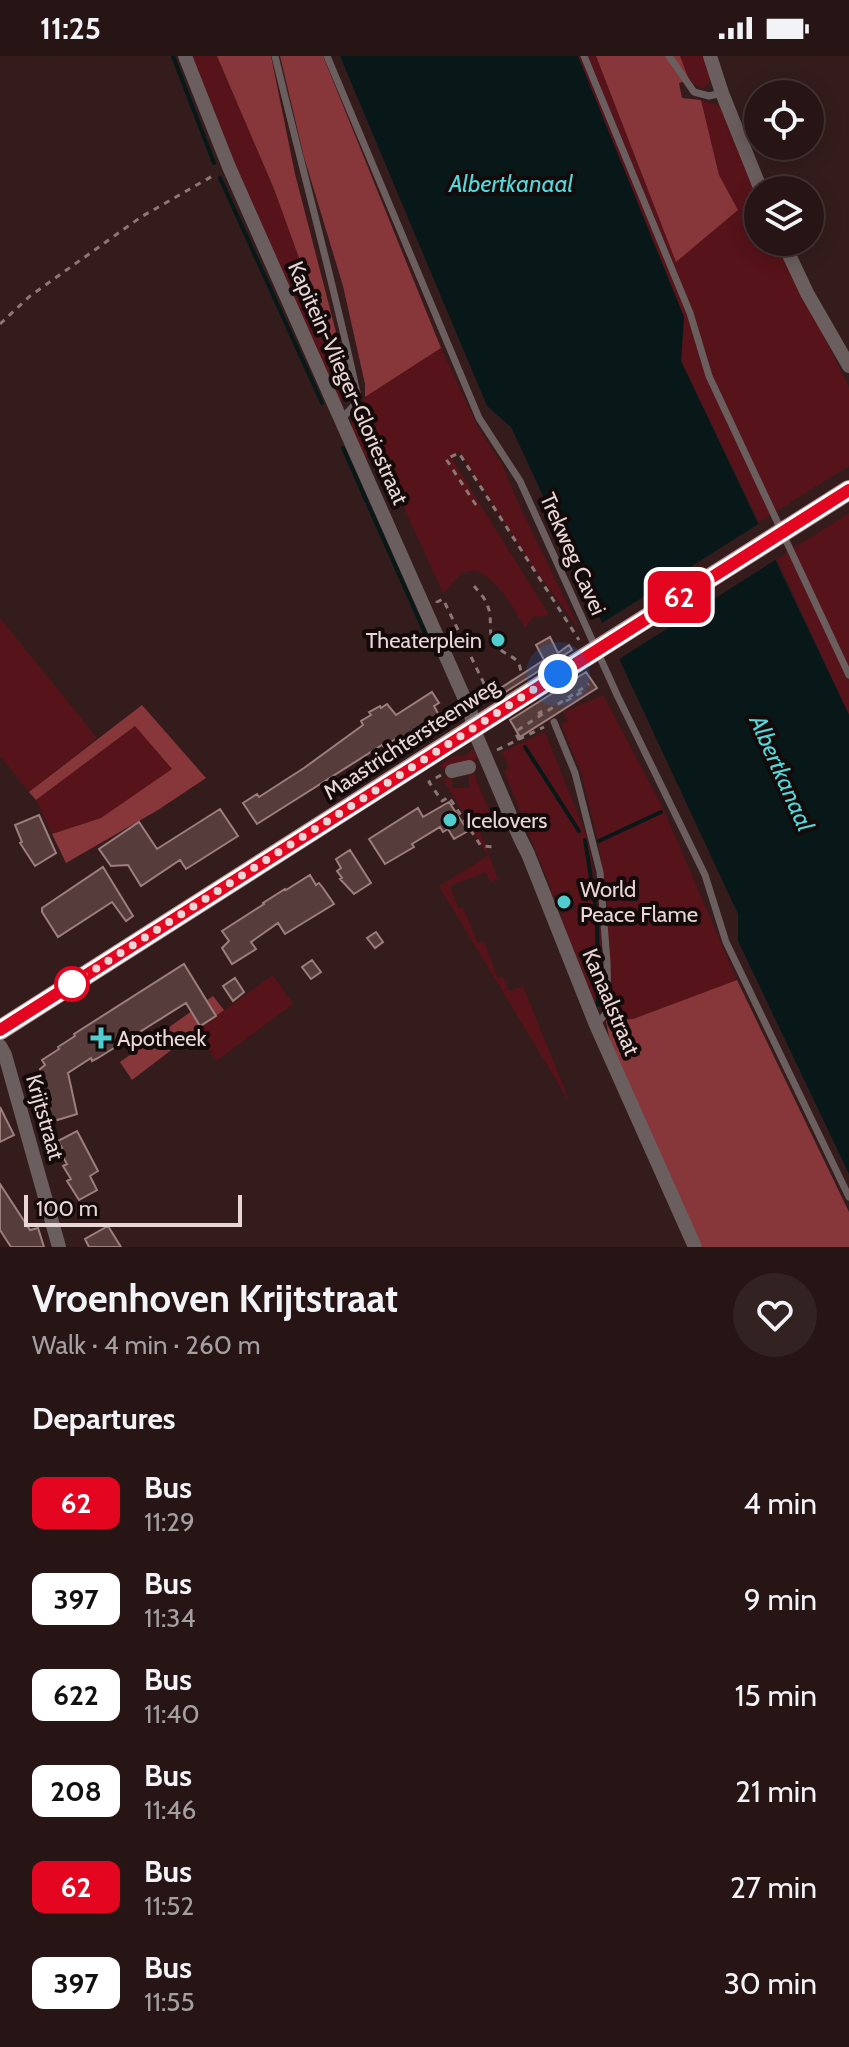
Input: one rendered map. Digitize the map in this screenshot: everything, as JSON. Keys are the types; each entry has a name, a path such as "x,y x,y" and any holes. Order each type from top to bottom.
{"main road":[{"name":"Maastrichtersteenweg","path":"0,1030 473,728 498,704 849,490"}],"street":[{"name":"Kapitein-Vlieger-Gloriestraat","path":"185,56 229,167 471,713 473,728"},
{"path":"710,56 755,176"},
{"path":"790,256 849,366"},
{"name":"Kanaalstraat","path":"473,728 528,854 596,1025 695,1247"},
{"path":"452,771 469,767"},
{"name":"Krijtstraat","path":"0,1046 59,1247"}],"lane":[{"path":"275,56 334,287 357,393 354,405 340,421"},
{"name":"Trekweg Cavei","path":"327,56 479,418 520,481 618,697 705,875 726,942 849,1197"},
{"path":"584,56 690,313 709,376 849,675"},
{"path":"669,56 694,92 709,96 722,93"},
{"path":"548,725 575,773 600,872 608,1011 596,1025"}],"path":[{"path":"0,324 30,296 141,217 229,167"},
{"path":"476,505 446,459 459,453 579,640 590,634"},
{"path":"474,586 489,608 494,643 521,666 521,683"},
{"path":"443,615 437,602 443,599 498,704"},
{"path":"519,740 515,732 589,684"},
{"path":"535,721 582,692"},
{"path":"498,749 548,725 539,713 547,708"},
{"path":"452,771 429,782 442,801 449,797 481,846 496,847"}],"shaded area":[{"path":"187,56 217,56 274,189 335,349 343,359 349,398 336,402"},
{"path":"217,56 271,56 295,174 343,359 327,335 274,189"},
{"path":"280,56 323,56 441,348 365,397 365,384 343,286 304,157"},
{"path":"578,56 596,56 676,261 738,210 719,175 701,100 721,106 750,176 744,176 744,256 784,256 849,387 849,466 759,522 681,361 684,317"},
{"path":"596,56 680,56 689,80 679,83 682,98 701,100 719,175 738,210 676,262"},
{"path":"680,56 705,56 711,73 709,84 703,88 693,83"},
{"path":"441,348 478,427 502,464 580,630 533,567 459,451 452,459 548,613 547,616 533,617 525,628 499,589 481,573 471,571 461,574 443,593 378,451 363,458 351,426 353,416 365,397"},
{"path":"849,513 849,715 777,559"},
{"path":"0,619 97,738 29,792 0,756"},
{"path":"603,695 664,810 737,980 633,1019 606,1021 608,906 598,841 582,775 561,724 568,721 563,712"},
{"path":"142,705 206,778 158,810 66,863 52,834 101,818 172,769 135,726 36,800 29,792"},
{"path":"135,726 173,770 101,818 52,834 36,800"},
{"path":"545,732 588,839 600,914 601,1006 598,1008 559,915 576,908 569,890 552,896 504,771 509,768 502,752"},
{"path":"474,748 482,754 469,765 452,763 452,767 437,768 451,757 466,755"},
{"path":"472,769 494,823 479,829 498,879 490,882 486,872 450,886 458,908 463,908 478,943 484,942 498,978 503,977 509,991 523,986 571,1105 439,886 488,856 443,779 452,775 452,788 469,788 469,771"},
{"path":"273,975 293,1004 216,1061 197,1030"},
{"path":"737,980 849,1212 849,1247 700,1247 610,1042 606,1021 633,1019"},
{"path":"213,996 224,1010 132,1080 120,1062"}],"water":[{"name":"Albertkanaal","path":"340,56 578,56 684,317 681,361 849,715 849,1174 738,941 738,914 511,427 487,406"}],"pier":[{"path":"763,521 780,557 616,661 599,625"}],"building":[{"path":"550,637 558,653 569,645 572,650 496,698 493,693 544,660 536,645"},
{"path":"586,672 597,688 520,737 510,720"},
{"path":"432,692 439,703 434,706 439,715 432,719 437,727 420,732 418,728 384,747 382,745 257,824 243,803 257,794 259,797 304,768 363,725 361,721 371,715 369,712 387,704 396,715"},
{"path":"449,802 468,831 454,839 448,829 443,832 440,827 385,864 369,839 418,808 423,817"},
{"path":"220,809 238,836 186,869 180,860 141,886 128,865 111,866 99,849 139,822 157,849"},
{"path":"39,815 56,853 35,866 20,843 15,825"},
{"path":"350,850 371,883 354,894 337,871 341,868 336,859"},
{"path":"103,867 133,916 126,921 112,902 58,937 42,908"},
{"path":"310,875 334,904 285,934 278,923 251,942 256,949 232,964 222,948 229,941 222,931"},
{"path":"376,932 383,942 375,948 367,938"},
{"path":"312,960 321,972 311,979 302,967"},
{"path":"184,964 216,1016 200,1026 186,1003 98,1058 92,1061 91,1058 68,1073 77,1114 51,1122 41,1080 40,1069 45,1065 42,1060 74,1034"},
{"path":"235,978 244,992 233,1001 223,986"},
{"path":"0,1107 14,1135 0,1142"},
{"path":"77,1131 98,1171 90,1176 97,1190 79,1200 67,1181 71,1179 63,1166 67,1164 58,1141"},
{"path":"0,1184 30,1230 38,1228 44,1247 11,1247 0,1230"},
{"path":"108,1226 121,1247 89,1247 85,1239"}],"waterway":[{"path":"173,56 214,163"},
{"path":"220,178 322,403"},
{"path":"343,448 429,642"},
{"path":"525,747 579,831"},
{"path":"599,841 661,812"},
{"path":"585,840 597,915 598,1005"}],"bus line":[{"name":"62","path":"0,1030 849,490"}],"place":[{"name":"Theaterplein","path":"498,640"},
{"name":"Icelovers","path":"450,820"},
{"name":"World Peace Flame","path":"564,902"},
{"name":"Apotheek","path":"101,1038"}],"route":[{"path":"72,984 558,674"}]}
